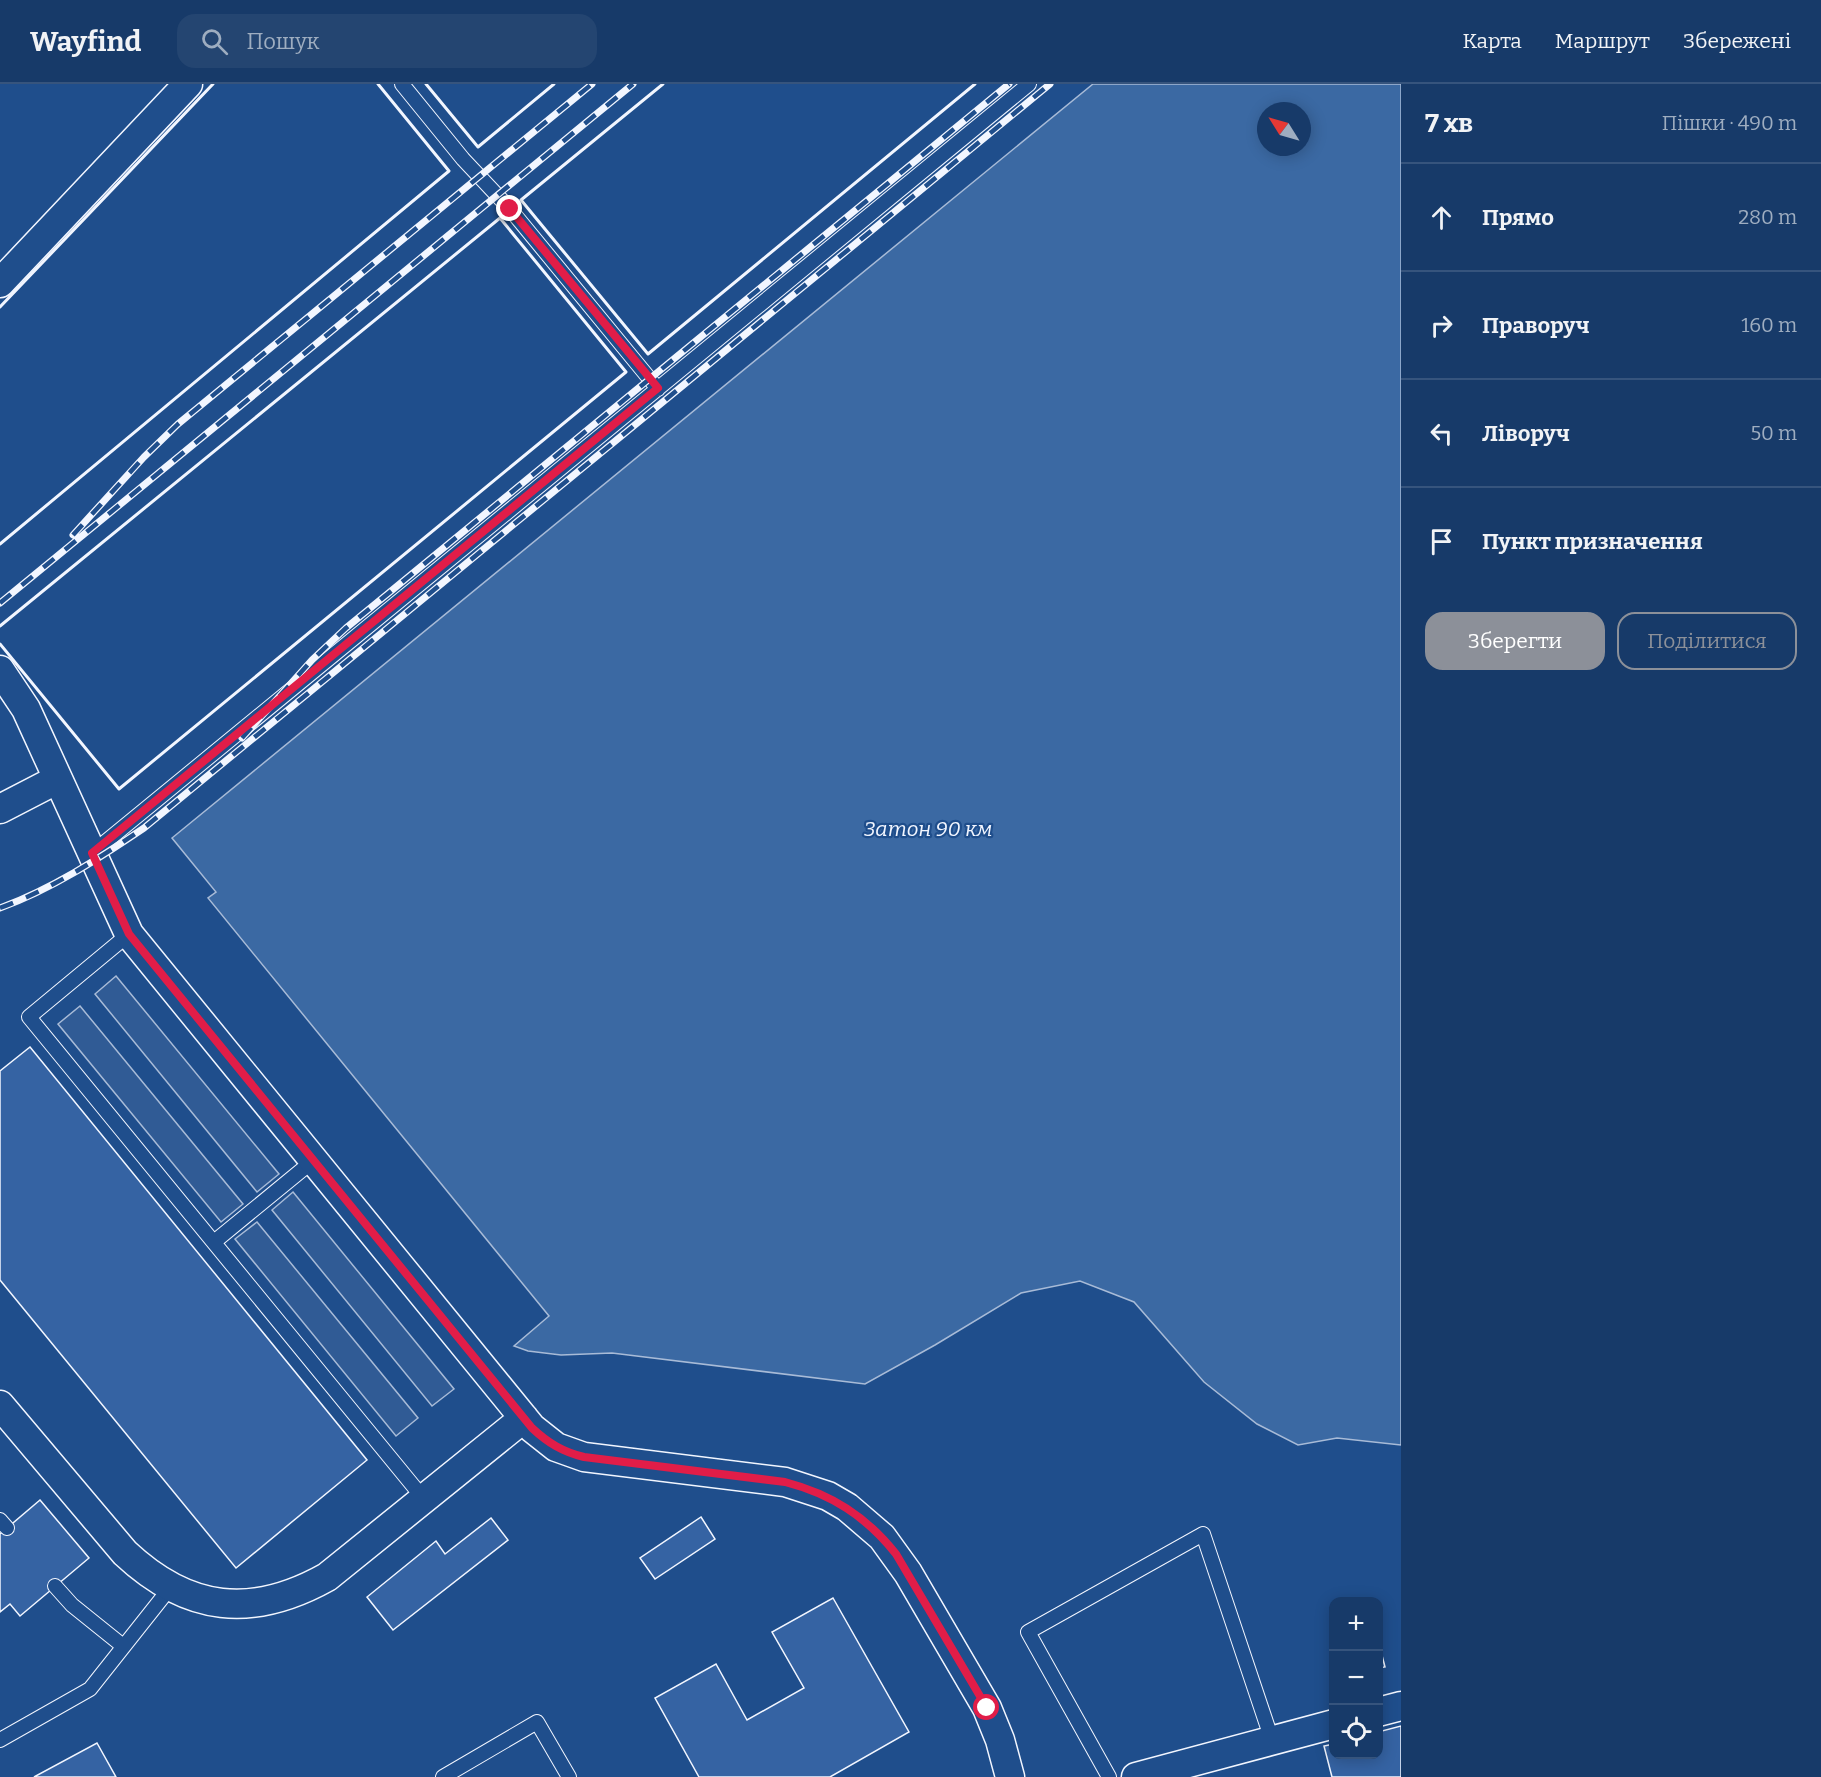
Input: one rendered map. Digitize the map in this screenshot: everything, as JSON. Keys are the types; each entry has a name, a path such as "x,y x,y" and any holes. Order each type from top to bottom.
{"street":[{"path":"0,283 188,84"},
{"path":"0,670 26,709 129,934 524,1418 543,1438 569,1453 584,1457 785,1482 817,1492 847,1507 882,1537 908,1573 987,1708 1000,1740 1010,1777"},
{"path":"0,809 58,779"},
{"path":"0,1405 125,1553 146,1573 170,1588 197,1598 225,1604 252,1604 278,1599 304,1590 327,1577 524,1418"},
{"path":"1383,1711 1401,1706"},
{"path":"1136,1777 1329,1725"}],"lane":[{"path":"402,84 463,159 510,209 658,388"},
{"path":"92,853 1029,84"},
{"path":"129,934 29,1017 424,1499"},
{"path":"214,1242 314,1160"},
{"path":"1109,1777 1028,1632 1203,1534 1272,1740"},
{"path":"55,1586 72,1605 123,1647"},
{"path":"2,1734 90,1689 170,1588"},
{"path":"443,1777 537,1722 569,1777"}],"shaded area":[{"path":"116,976 279,1174 257,1192 95,994"},
{"path":"80,1006 243,1204 221,1222 58,1024"},
{"path":"293,1192 454,1389 432,1406 272,1210"},
{"path":"257,1222 418,1418 396,1436 235,1239"}],"water":[{"name":"Затон 90 км","path":"1093,84 1401,84 1401,1445 1337,1438 1298,1445 1257,1424 1204,1382 1134,1302 1080,1281 1021,1293 865,1384 612,1353 561,1355 528,1351 514,1346 549,1316 208,898 216,892 172,838"}],"building":[{"path":"30,1047 367,1460 236,1568 0,1280 0,1071"},
{"path":"40,1500 89,1558 20,1616 10,1604 0,1612 0,1534"},
{"path":"701,1517 715,1539 655,1579 640,1558"},
{"path":"491,1518 508,1540 393,1630 367,1597 436,1541 445,1554"},
{"path":"833,1598 909,1732 830,1777 699,1777 655,1698 716,1664 747,1720 804,1688 772,1632"},
{"path":"1401,1726 1401,1777 1332,1777 1324,1746 1329,1745 1329,1759 1383,1759 1383,1731"},
{"path":"97,1743 116,1777 34,1777"}],"railway":[{"path":"73,535 144,457 178,424 592,84"},
{"path":"0,603 633,84"},
{"path":"242,738 312,660 346,628 1009,84"},
{"path":"0,908 56,883 144,828 1050,84"}],"wall":[{"path":"0,307 213,84"},
{"path":"0,544 449,171 378,84"},
{"path":"426,84 478,147 554,84"},
{"path":"663,84 521,200 648,354 975,84"},
{"path":"0,626 500,218 626,372 119,789 0,644"}],"route":[{"path":"510,209 658,388 92,853 129,934 532,1428 556,1447 584,1457 785,1482 828,1496 847,1507 866,1521 896,1554 987,1708"}]}
